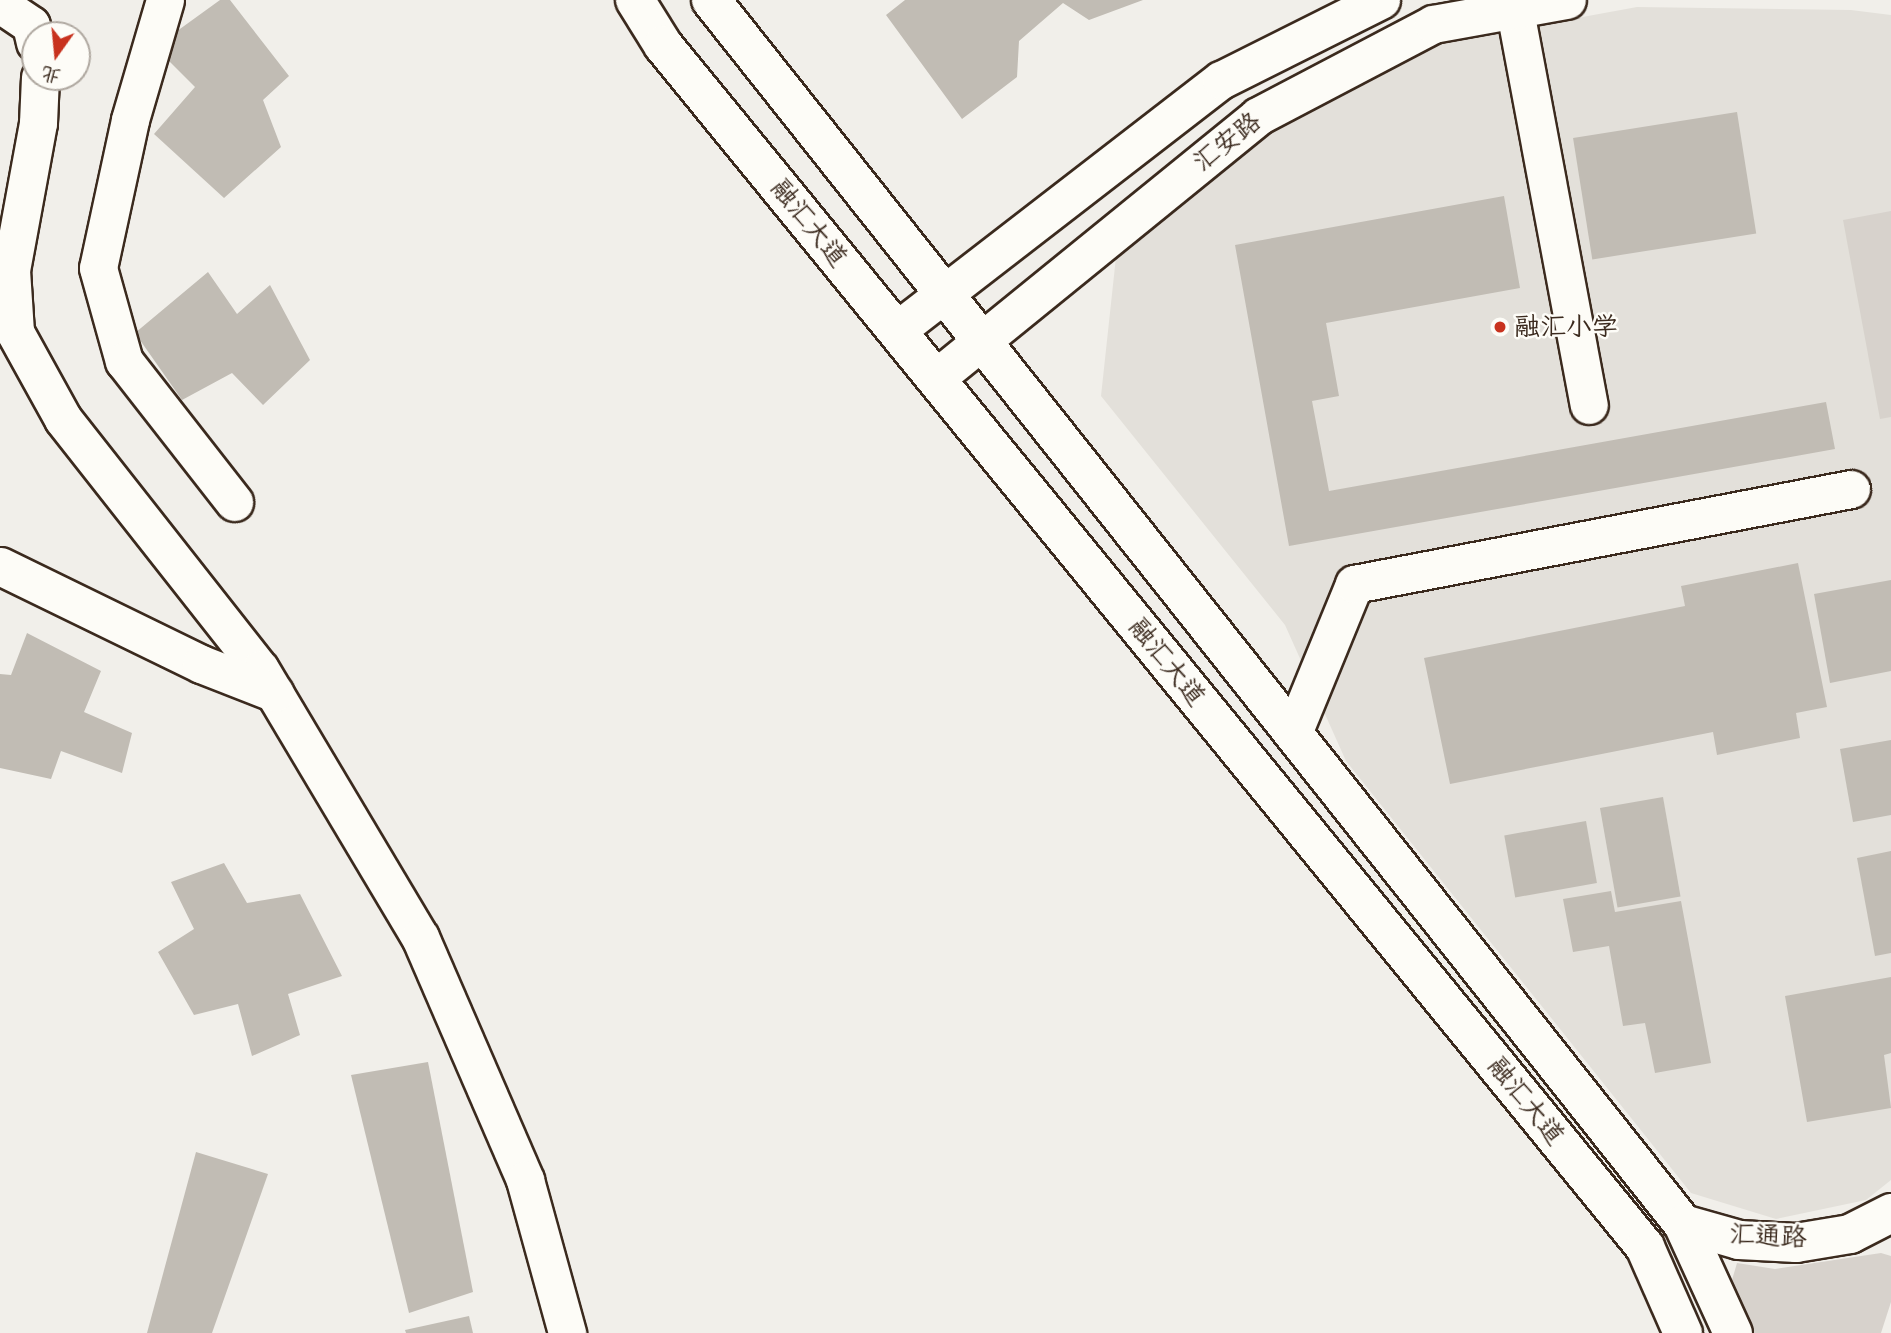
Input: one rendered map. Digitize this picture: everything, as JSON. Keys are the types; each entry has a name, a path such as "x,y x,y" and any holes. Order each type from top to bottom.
{"main road":[{"name":"融汇大道","path":"635,0 663,45 1645,1247 1683,1333"},
{"name":"融汇大道","path":"711,0 1684,1224 1733,1333"},
{"name":"汇通路","path":"1684,1224 1739,1240 1796,1243 1850,1234 1891,1213"}],"street":[{"path":"165,0 130,120 98,268 124,361 233,502"},
{"name":"汇安路","path":"897,330 1222,80 1381,0"},
{"name":"汇安路","path":"936,378 1258,116 1433,24 1513,5 1567,0"},
{"path":"0,4 25,21"},
{"path":"1513,5 1589,405"},
{"path":"39,91 38,123 11,271 15,332 63,419 275,693 420,937 525,1180 567,1333"},
{"path":"1293,733 1354,584 1851,489"},
{"path":"0,566 201,664 275,693"}],"shaded area":[{"path":"1637,7 1851,10 1891,15 1891,1180 1866,1200 1776,1219 1691,1193 1346,761 1285,625 1101,396 1116,257 1268,128 1436,44"},
{"path":"1891,211 1891,417 1880,419 1843,220"},
{"path":"1881,1253 1891,1256 1891,1302 1881,1333 1754,1333 1732,1280 1737,1263 1775,1269"}],"building":[{"path":"220,0 230,0 289,76 263,100 281,147 224,198 154,134 195,87 155,47"},
{"path":"905,0 1143,0 1089,20 1063,3 1019,41 1017,77 962,119 886,15"},
{"path":"1737,112 1756,233 1592,259 1573,138"},
{"path":"1504,196 1520,288 1326,323 1339,396 1312,401 1329,491 1826,402 1835,449 1289,546 1235,245"},
{"path":"208,272 237,314 270,285 310,360 263,405 232,373 182,400 135,333"},
{"path":"1798,563 1827,707 1796,713 1800,738 1717,755 1713,732 1450,784 1424,658 1685,606 1681,586"},
{"path":"1891,580 1891,671 1830,683 1814,594"},
{"path":"27,633 101,671 84,712 132,733 122,773 61,751 51,779 0,768 0,674 11,675"},
{"path":"1891,740 1891,815 1853,822 1840,749"},
{"path":"1663,797 1681,896 1618,908 1600,808"},
{"path":"1586,821 1597,883 1515,897 1504,835"},
{"path":"1891,851 1891,953 1875,956 1857,858"},
{"path":"224,863 247,903 300,894 342,976 288,994 300,1035 252,1056 238,1004 194,1015 158,952 194,929 171,882"},
{"path":"1611,891 1615,912 1681,901 1711,1063 1655,1073 1645,1023 1623,1026 1609,946 1573,952 1563,899"},
{"path":"1891,977 1891,1053 1884,1055 1891,1108 1807,1122 1785,996"},
{"path":"428,1062 473,1292 409,1313 351,1075"},
{"path":"196,1152 268,1174 212,1333 147,1333"},
{"path":"469,1316 473,1333 406,1333 405,1330"}],"place":[{"name":"融汇小学","path":"1500,327"}]}
